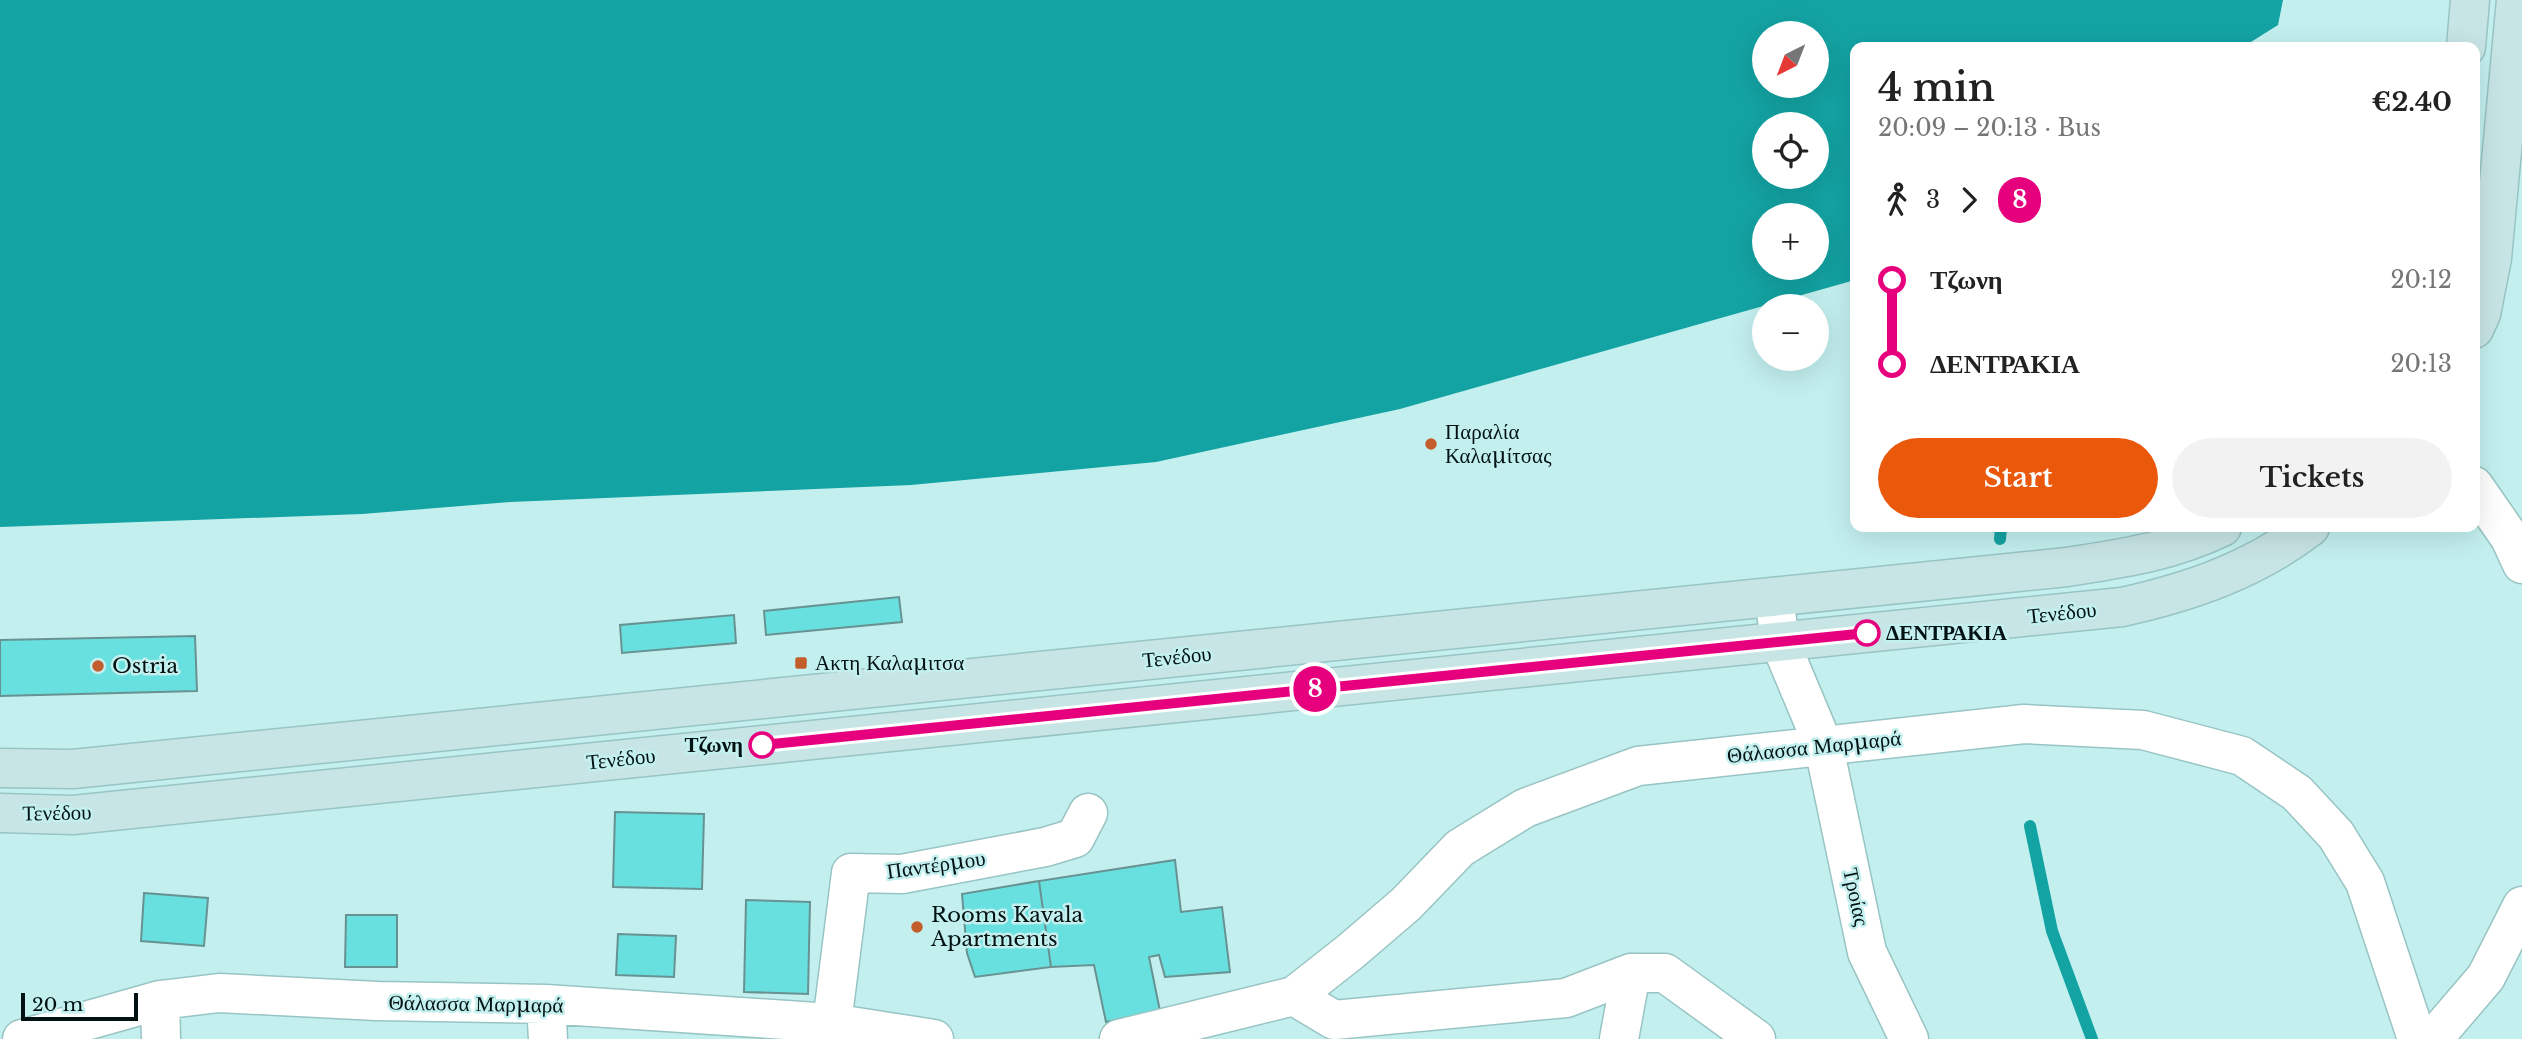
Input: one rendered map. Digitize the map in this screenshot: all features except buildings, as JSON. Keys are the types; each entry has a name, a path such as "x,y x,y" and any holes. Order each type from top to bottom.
{"main road":[{"path":"2466,42 2470,0"},
{"path":"2480,315 2492,258 2516,0"},
{"name":"Τενέδου","path":"0,768 73,769 1774,597 2113,560 2159,552 2211,532"},
{"name":"Τενέδου","path":"0,813 73,815 2122,607 2168,597 2216,581 2263,558 2302,532"}],"street":[{"path":"2480,495 2510,538 2522,564"},
{"name":"Τροίας","path":"1774,597 1780,642 1824,747 1867,952 1909,1039"},
{"name":"Θάλασσα Μαρμαρά","path":"1119,1039 1294,996 1406,904 1460,848 1525,807 1638,766 2024,724 2143,730 2242,756 2297,793 2336,835 2365,882 2417,1039"},
{"name":"Παντέρμου","path":"831,1031 851,873 902,874 1045,847 1075,838 1088,813"},
{"path":"2433,1039 2486,977 2522,906"},
{"path":"1294,996 1334,1020 1566,998 1631,973 1665,973 1756,1039"},
{"path":"1619,1039 1631,973"},
{"name":"Θάλασσα Μαρμαρά","path":"22,1039 160,1000 219,993 377,1001 547,1021 831,1031 934,1039"},
{"path":"160,1000 161,1039"}],"water":[{"path":"0,0 2283,0 2278,25 2251,42 1850,42 1850,281 1806,294 1752,294 1752,309 1400,409 1156,462 911,485 511,502 362,514 0,527"}],"waterway":[{"path":"2000,539 2001,532"},
{"path":"2030,826 2052,931 2092,1039"}],"bus line":[{"name":"8","path":"762,745 1867,633"}],"place":[{"name":"Παραλία Καλαμίτσας","path":"1431,444"},
{"name":"ΔΕΝΤΡΑΚΙΑ","path":"1867,633"},
{"name":"Ακτη Καλαμιτσα","path":"801,663"},
{"name":"Ostria","path":"98,666"},
{"name":"Τζωνη","path":"762,745"},
{"name":"Rooms Kavala Apartments","path":"917,927"}]}
